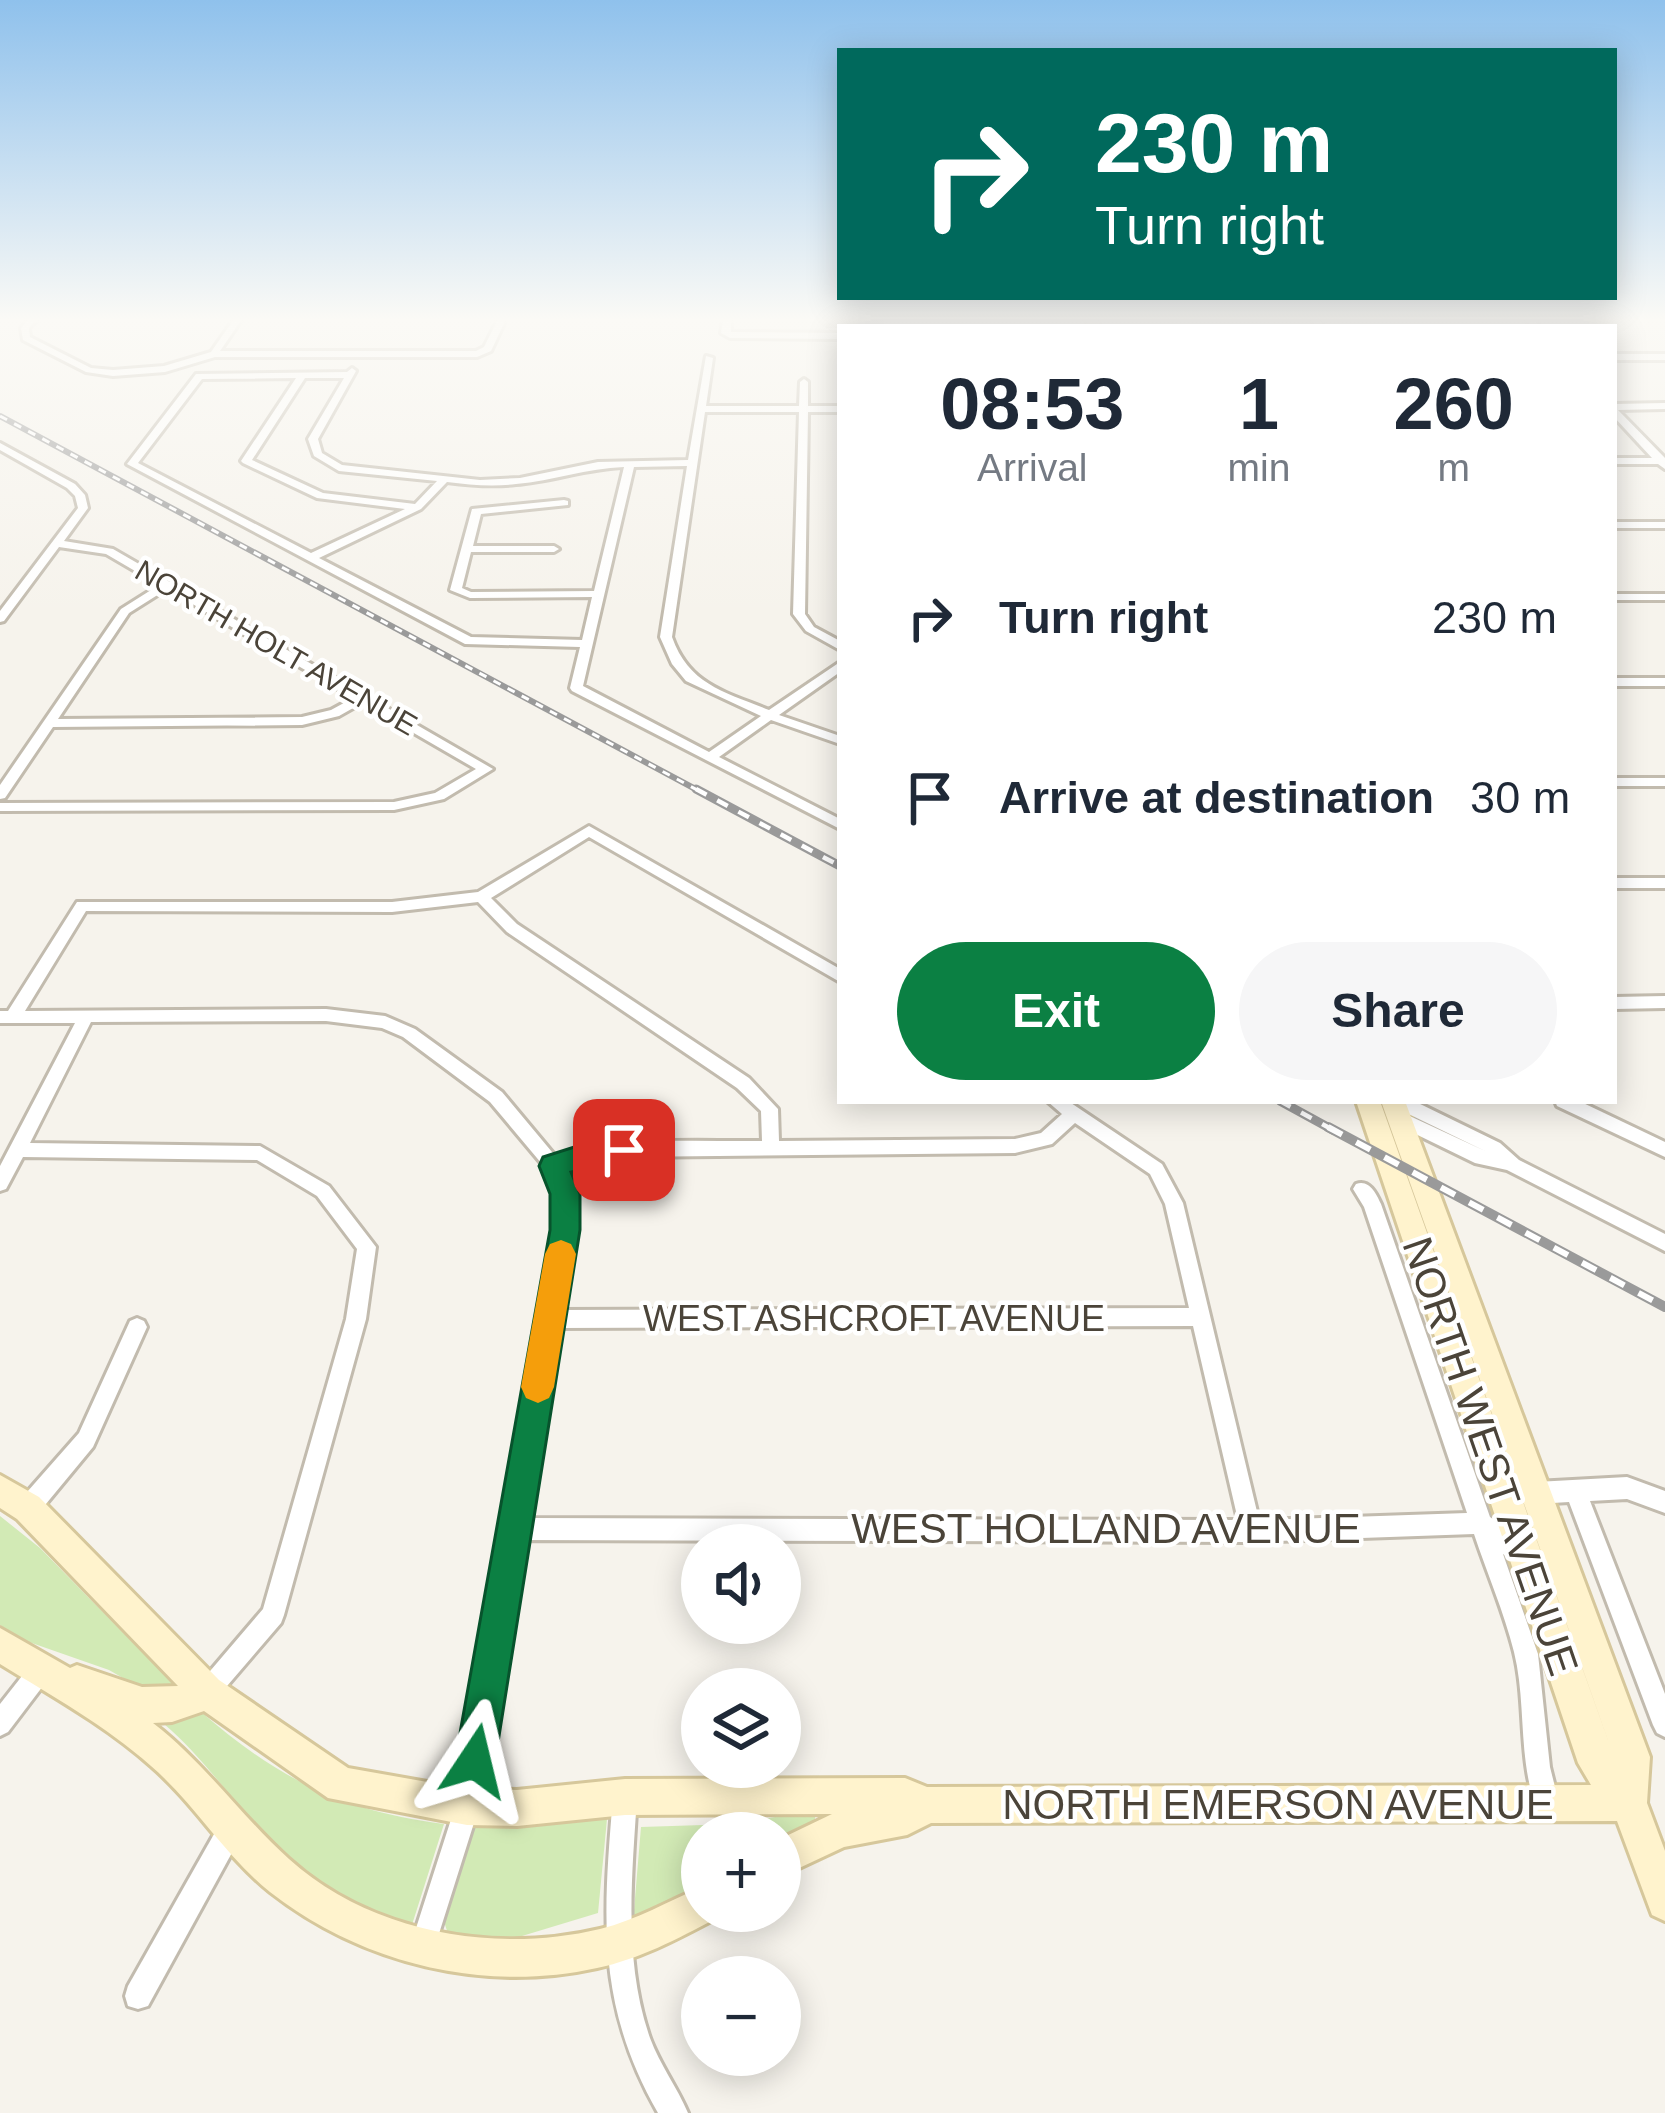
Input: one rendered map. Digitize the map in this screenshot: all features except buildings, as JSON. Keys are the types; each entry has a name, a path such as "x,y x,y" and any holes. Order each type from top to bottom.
{"street":[{"path":"167,418 132,464 469,640 588,644"},
{"path":"274,418 246,461 321,496 417,507"},
{"path":"325,418 313,439 316,454 339,468 442,482 505,483 630,463 692,463"},
{"path":"700,418 666,637 673,657 691,679 814,734 837,739"},
{"path":"803,418 799,614 810,629 837,644"},
{"path":"1622,418 1664,463"},
{"path":"0,446 80,495 81,515 0,619"},
{"path":"1617,461 1664,463"},
{"path":"630,463 576,688 837,824"},
{"path":"312,557 417,507 442,482"},
{"path":"464,482 485,494"},
{"path":"505,483 485,494 476,512 454,586 461,593 600,594"},
{"path":"476,512 564,503"},
{"path":"1617,525 1665,524"},
{"name":"NORTH HOLT AVENUE","path":"0,807 394,806 439,796 486,769 110,551 60,544"},
{"path":"468,549 554,549"},
{"path":"0,795 125,611 166,585"},
{"path":"1617,597 1665,597"},
{"path":"232,646 254,635"},
{"path":"711,757 837,668"},
{"path":"1617,682 1665,682"},
{"path":"49,723 302,721 335,713 362,698"},
{"path":"1617,782 1665,782"},
{"path":"7,1017 82,906 392,907 481,897 589,831 837,974"},
{"path":"1617,883 1665,883"},
{"path":"481,897 512,928 743,1083 769,1109 771,1149"},
{"path":"1617,1003 1665,1002"},
{"path":"7,1017 326,1015 385,1022 409,1033 496,1097 554,1166 565,1194 565,1230 515,1529 467,1807 422,1951"},
{"path":"0,1184 86,1016"},
{"path":"1060,1104 1156,1169 1174,1203 1251,1531"},
{"name":"NORTH WEST AVENUE","path":"1369,1104 1516,1494 1632,1756 1629,1803"},
{"path":"1569,1104 1665,1150"},
{"path":"1393,1105 1481,1159 1513,1165 1665,1244"},
{"name":"NORTH WEST AVENUE","path":"1393,1105 1516,1494 1527,1560 1596,1763 1629,1803 1665,1902"},
{"path":"554,1166 590,1154 624,1150 1027,1145 1053,1136 1075,1113"},
{"path":"18,1150 260,1153 323,1191 367,1246 356,1319 273,1615 207,1692 176,1709 146,1706 41,1670"},
{"path":"1362,1189 1372,1204 1526,1654 1538,1767 1547,1804"},
{"name":"WEST ASHCROFT AVENUE","path":"549,1319 1200,1317"},
{"path":"14,1499 86,1440 137,1327"},
{"path":"1480,1523 1516,1494 1627,1488 1665,1502"},
{"path":"1576,1492 1665,1725"},
{"name":"NORTH EMERSON AVENUE","path":"14,1499 207,1692 341,1785 467,1807 517,1808 625,1797 905,1796 927,1805 1629,1803"},
{"path":"1480,1523 1527,1560"},
{"name":"WEST HOLLAND AVENUE","path":"515,1529 1251,1531 1480,1523"},
{"path":"0,1645 165,1754 282,1878 333,1916 422,1951 483,1958 535,1956 616,1941 681,1915"},
{"path":"0,1724 41,1670"},
{"path":"625,1797 616,1941 635,2037 656,2087 674,2113"},
{"name":"NORTH EMERSON AVENUE","path":"801,1848 841,1829 907,1816 927,1805"},
{"path":"138,1996 231,1828"}],"green space":[{"path":"0,1516 40,1548 182,1693 156,1697 109,1670 26,1641 0,1625"},
{"path":"200,1711 256,1755 313,1788 374,1810 444,1824 410,1931 322,1887 273,1845 164,1724 168,1717"},
{"path":"815,1810 815,1826 801,1832 801,1812"},
{"path":"591,1814 607,1819 598,1913 502,1942 448,1934 441,1912 470,1828"},
{"path":"681,1826 681,1899 633,1922 641,1827"}],"railway":[{"path":"3,418 701,792"},
{"path":"696,789 837,864"},
{"path":"1285,1104 1333,1130"},
{"path":"1328,1127 1665,1307"}],"slow traffic":[{"path":"538,1387 561,1254"}],"route":[{"path":"475,1761 565,1230 565,1194 554,1166 590,1154 624,1150"}]}
